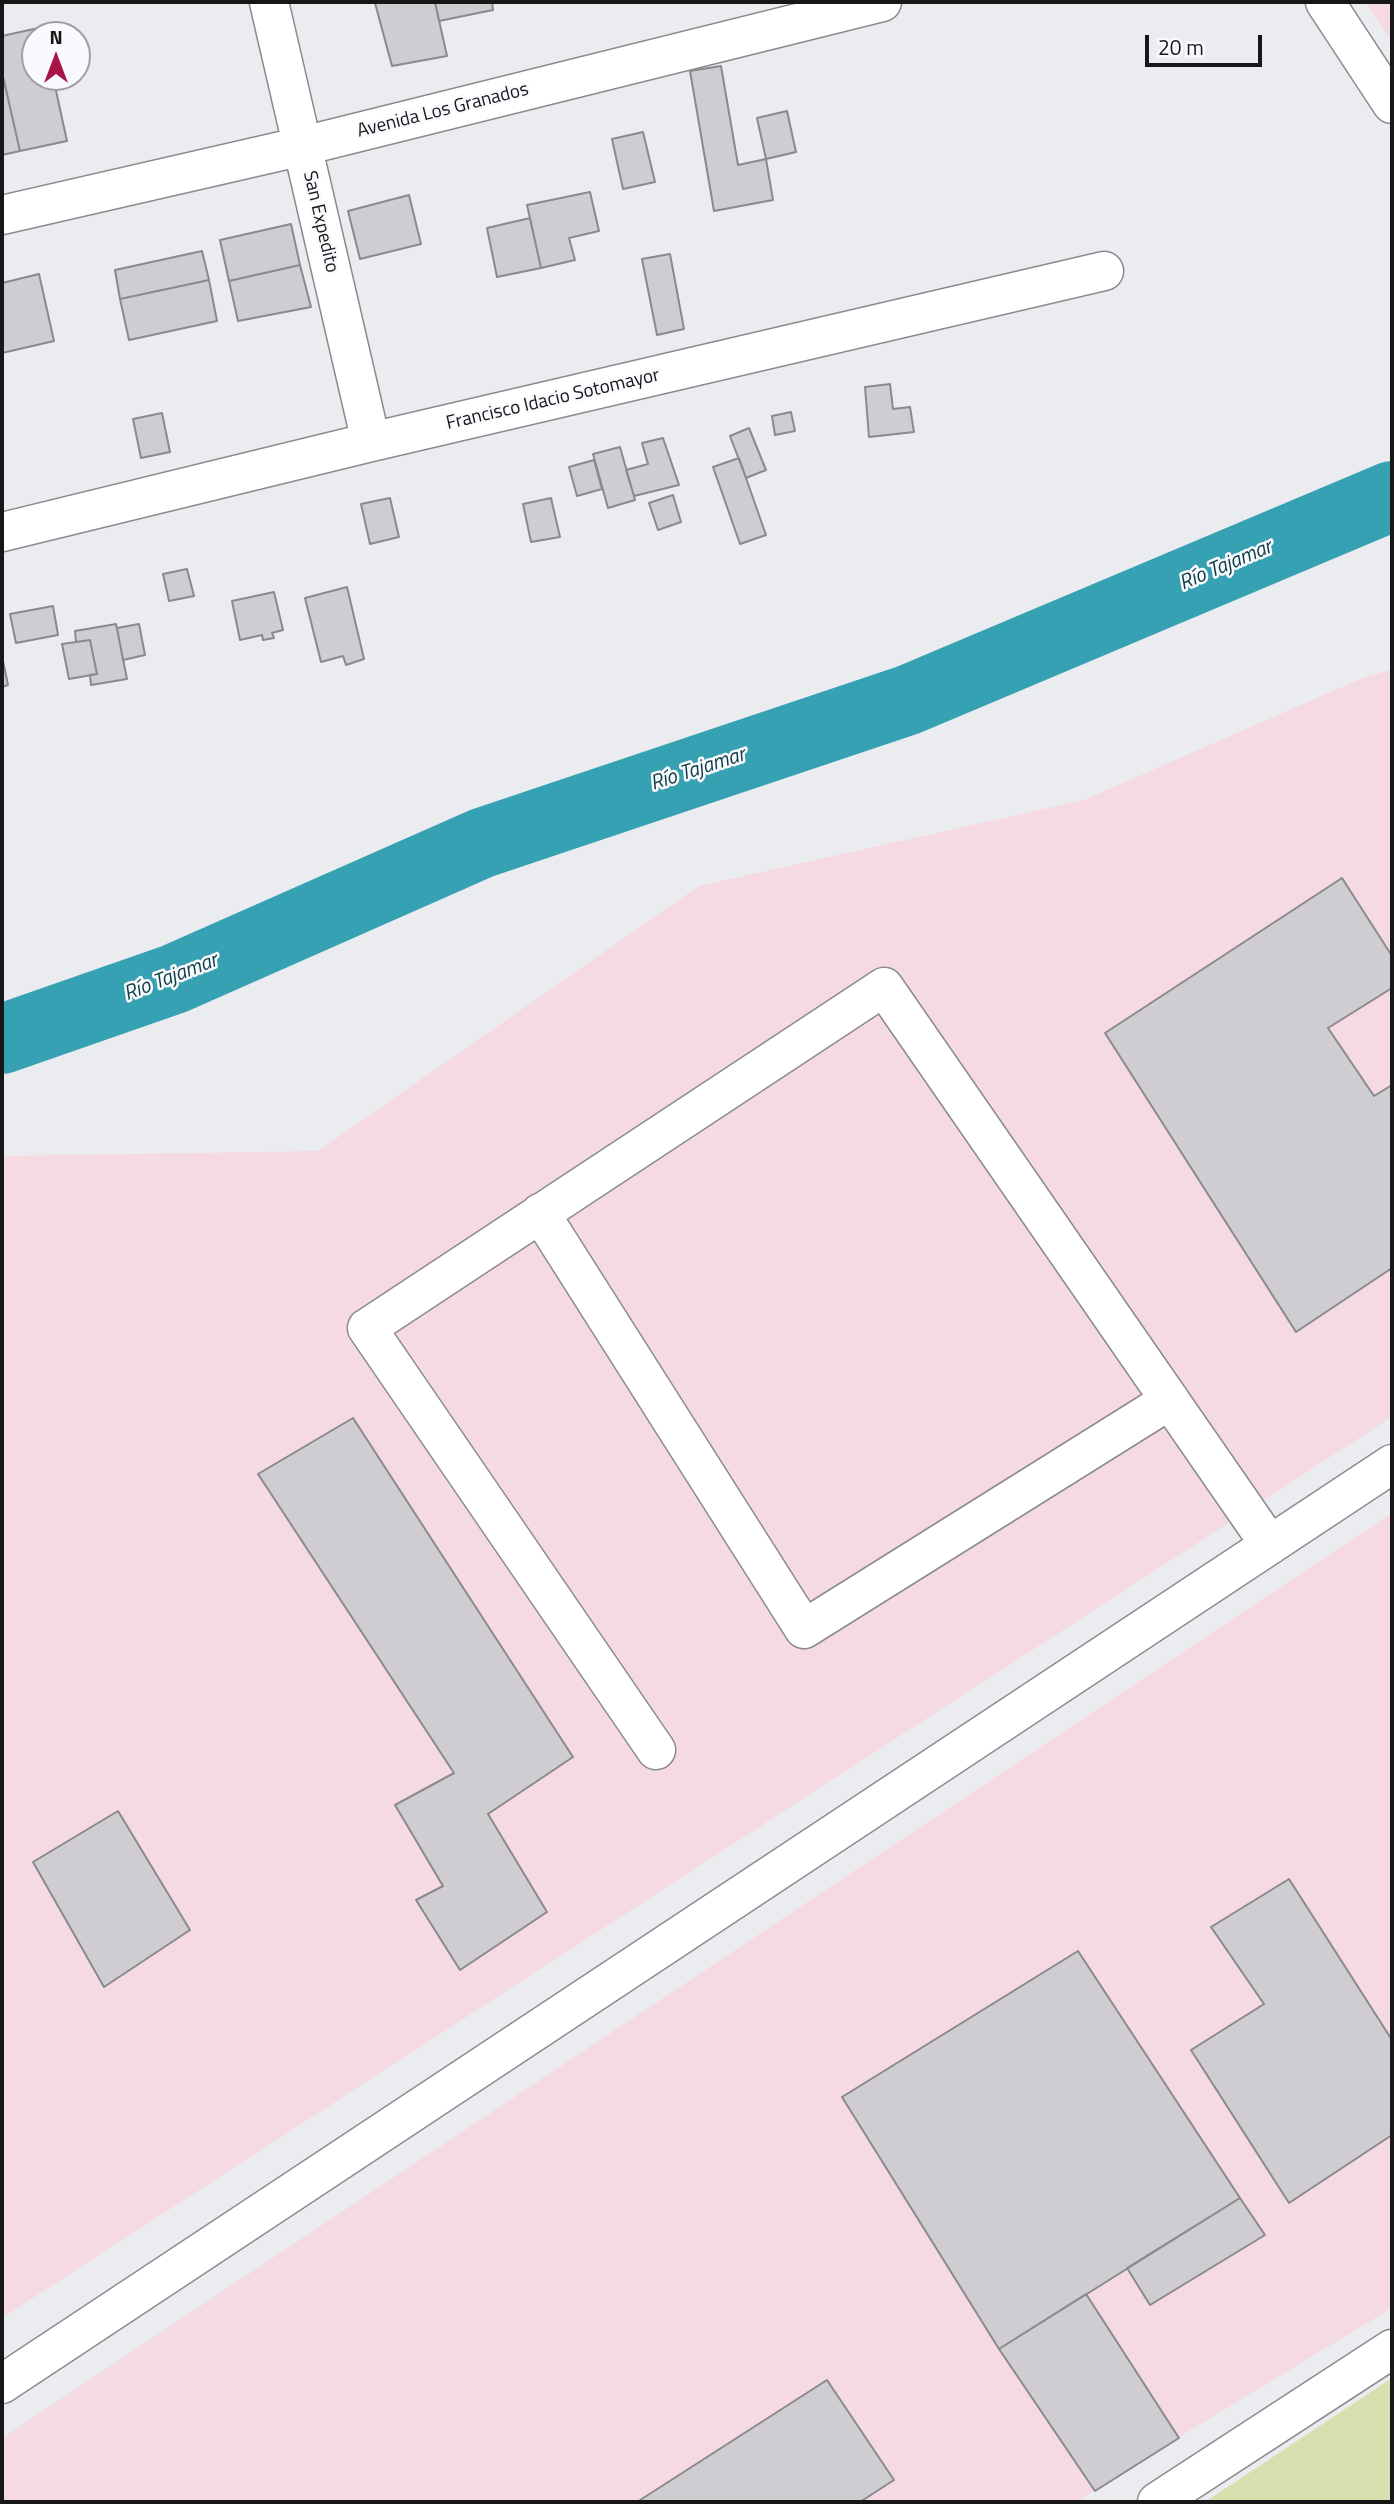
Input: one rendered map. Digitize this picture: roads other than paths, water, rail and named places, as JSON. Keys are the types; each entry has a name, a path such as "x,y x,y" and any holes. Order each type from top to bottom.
{"street":[{"name":"San Expedito","path":"269,2 371,442"},
{"name":"Avenida Los Granados","path":"2,215 303,146 882,2"},
{"path":"1325,2 1392,104"},
{"name":"Francisco Idacio Sotomayor","path":"2,532 371,442 1104,271"},
{"path":"656,1750 367,1328 884,987 1270,1545"},
{"path":"540,1213 804,1629 1170,1399"},
{"path":"2,2384 1392,1464"},
{"path":"1157,2502 1392,2349"}],"waterway":[{"name":"Río Tajamar","path":"2,1039 174,979 482,843 908,700 1392,496"}]}
